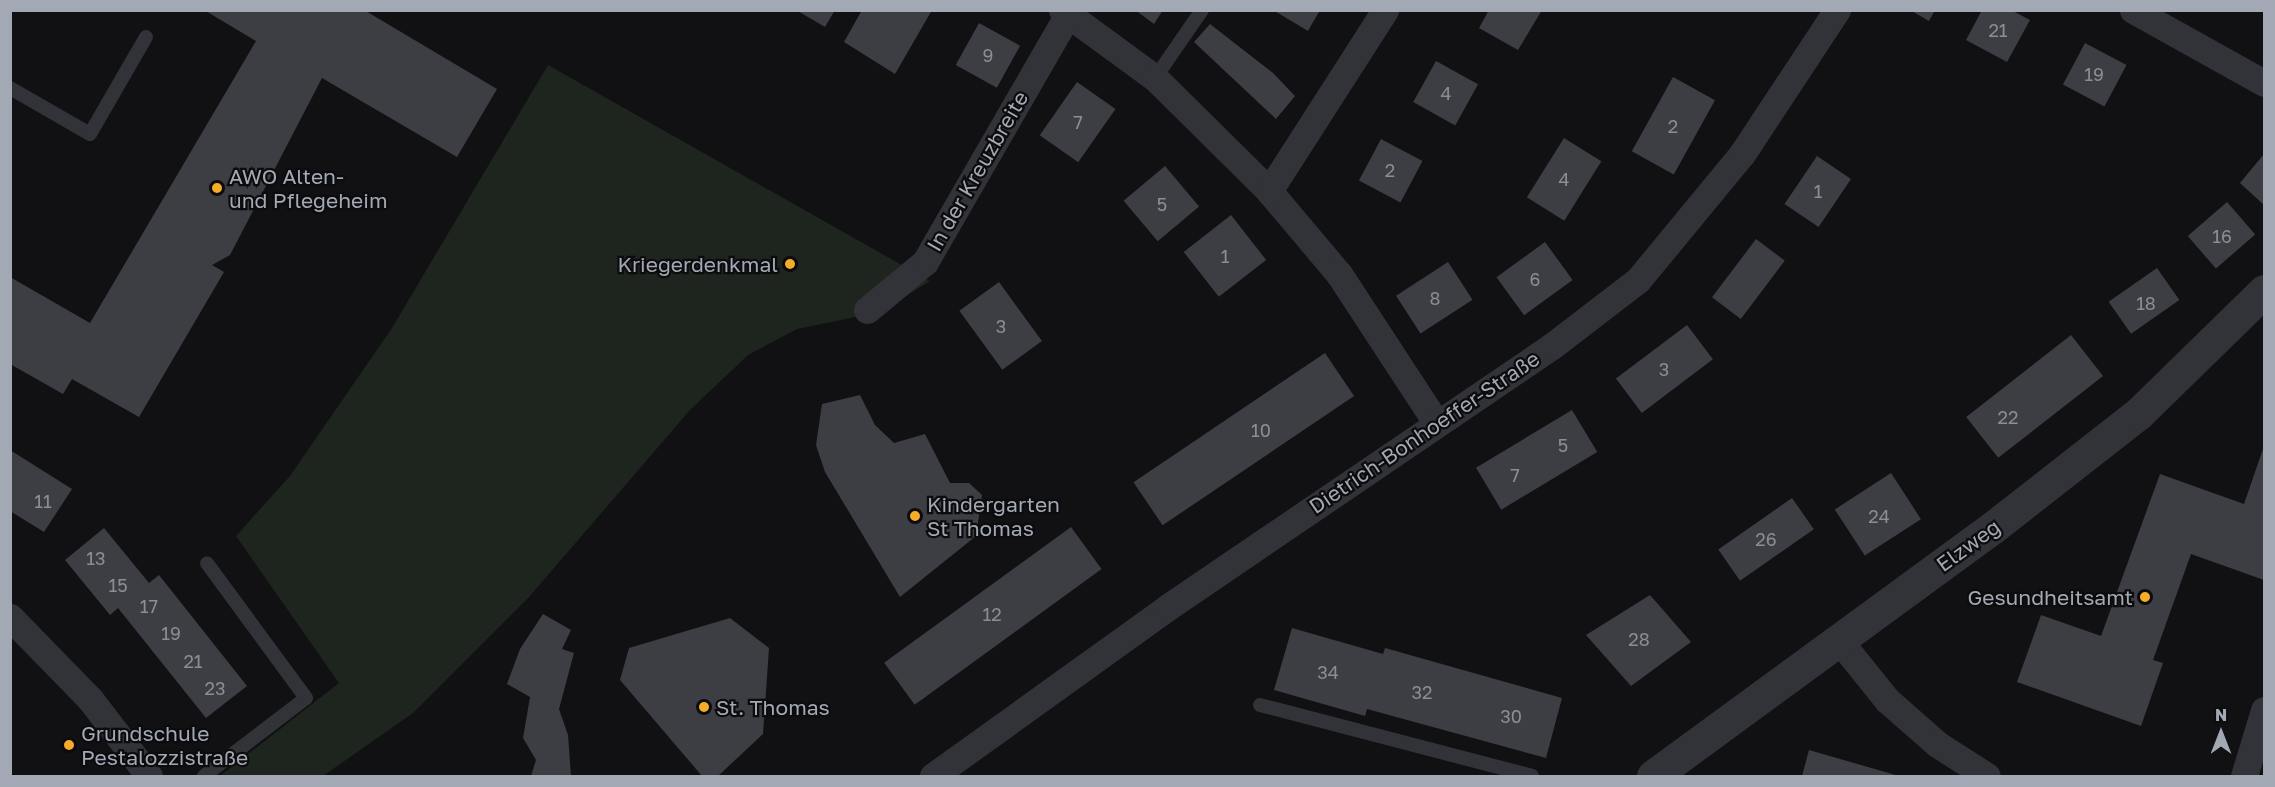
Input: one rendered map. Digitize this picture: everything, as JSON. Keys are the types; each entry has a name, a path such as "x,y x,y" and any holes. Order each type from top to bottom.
{"street":[{"path":"1269,190 1385,10"},
{"name":"Dietrich-Bonhoeffer-Straße","path":"933,777 1168,607 1436,422 1561,339 1638,280 1742,154 1837,10"},
{"path":"2133,10 2265,83"},
{"name":"In der Kreuzbreite","path":"867,310 925,262 1065,12 1155,78 1269,190 1339,274 1436,422"},
{"name":"Elzweg","path":"1653,777 1992,528 2138,414 2265,291"},
{"path":"10,617 90,699 149,777"},
{"path":"1838,639 1887,700 1937,744 1987,777"},
{"path":"2244,777 2265,710"}],"lane":[{"path":"1155,78 1202,10"},
{"path":"10,88 90,134 146,37"},
{"path":"204,777 306,698 207,563"},
{"path":"1260,705 1532,777"}],"shaded area":[{"path":"548,65 930,281 880,312 797,329 748,355 690,410 529,597 413,713 323,776 220,776 339,683 236,536 290,476 392,328"}],"building":[{"name":"AWO Alten- und Pflegeheim","path":"204,10 364,10 497,89 457,157 322,78 230,255 212,265 224,272 139,417 72,379 63,394 10,364 10,277 90,323 256,41"},
{"path":"796,10 835,10 825,27"},
{"path":"862,10 932,10 895,74 844,42"},
{"path":"1135,10 1163,10 1154,24"},
{"path":"1273,10 1320,10 1308,31"},
{"path":"1489,10 1542,10 1518,50 1479,28"},
{"path":"1910,10 1935,10 1929,21"},
{"path":"1982,10 2011,10 2030,20 2007,62 1966,40"},
{"path":"979,23 1020,46 997,88 956,65"},
{"path":"1210,24 1273,73 1295,96 1276,119 1194,42"},
{"path":"2085,43 2126,65 2104,107 2063,84"},
{"path":"1436,61 1478,84 1455,125 1413,102"},
{"path":"1673,77 1715,100 1674,175 1632,151"},
{"path":"1077,82 1116,109 1078,162 1040,135"},
{"path":"1564,138 1601,161 1564,221 1527,197"},
{"path":"1381,139 1422,161 1400,203 1359,180"},
{"path":"2264,154 2264,205 2240,183"},
{"path":"1817,156 1851,179 1819,227 1785,204"},
{"path":"1165,166 1199,207 1158,241 1124,201"},
{"path":"2227,202 2255,234 2216,269 2188,236"},
{"path":"1231,215 1266,260 1219,297 1184,252"},
{"path":"1756,239 1785,261 1741,319 1712,297"},
{"path":"1545,242 1573,280 1524,315 1496,277"},
{"path":"1448,262 1473,300 1421,334 1396,296"},
{"path":"2157,268 2179,300 2131,334 2109,302"},
{"path":"999,282 1042,341 1002,370 959,311"},
{"path":"1687,325 1713,359 1642,413 1616,379"},
{"path":"2071,335 2103,376 1998,458 1966,417"},
{"path":"1325,353 1354,396 1163,525 1133,482"},
{"name":"Kindergarten St Thomas","path":"860,395 875,425 894,443 925,434 950,483 969,483 982,495 976,536 900,597 825,472 816,445 822,404"},
{"path":"1572,410 1597,452 1501,510 1476,468"},
{"name":"Gesundheitsamt","path":"2264,446 2264,580 2191,554 2153,660 2163,663 2141,726 2017,682 2041,615 2101,636 2160,474 2244,504"},
{"path":"10,450 72,489 44,532 10,511"},
{"path":"1891,473 1921,519 1865,556 1835,509"},
{"path":"1792,498 1814,529 1740,581 1718,550"},
{"path":"1071,527 1102,569 915,705 884,663"},
{"path":"104,528 149,583 159,575 247,686 206,718 118,608 110,615 65,560"},
{"path":"1650,595 1691,642 1631,686 1586,635"},
{"path":"543,614 571,630 562,649 574,653 559,709 568,735 571,776 531,776 536,760 523,738 530,697 507,684 520,649"},
{"name":"St. Thomas","path":"730,618 769,648 763,734 718,776 702,776 620,680 629,648"},
{"path":"1292,628 1383,654 1385,648 1562,698 1546,758 1367,709 1365,716 1274,690"},
{"path":"1809,750 1899,776 1802,776"}],"place":[{"name":"AWO Alten- und Pflegeheim","path":"217,188"},
{"name":"Kriegerdenkmal","path":"790,264"},
{"name":"Kindergarten St Thomas","path":"915,516"},
{"name":"Gesundheitsamt","path":"2145,597"},
{"name":"St. Thomas","path":"704,707"},
{"name":"Grundschule Pestalozzistraße","path":"69,745"}]}
